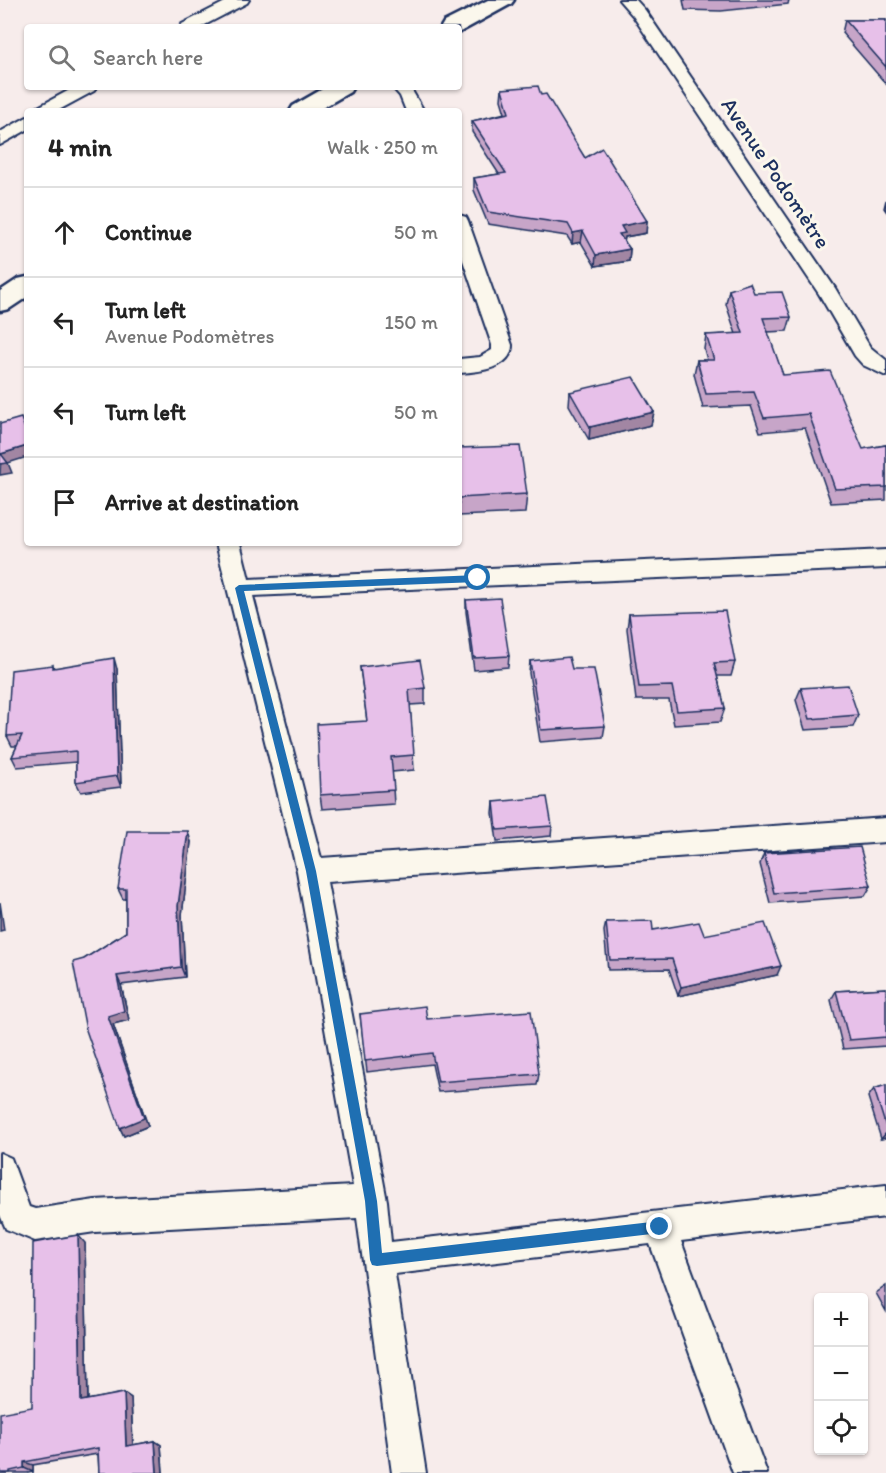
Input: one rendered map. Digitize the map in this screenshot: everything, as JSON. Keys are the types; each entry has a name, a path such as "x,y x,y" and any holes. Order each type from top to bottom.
{"street":[{"path":"194,24 241,0"},
{"path":"458,24 504,0"},
{"name":"Avenue Podomètre","path":"627,0 639,13 828,292 862,351 870,360 886,369"},
{"path":"49,108 82,90"},
{"path":"306,108 337,90"},
{"path":"403,90 414,108"},
{"path":"0,140 24,124"},
{"path":"462,230 502,345 502,352 486,363 462,366"},
{"path":"0,303 24,287"},
{"path":"229,546 311,871 371,1201 377,1260 409,1473"},
{"path":"239,588 886,559"},
{"path":"311,871 886,830"},
{"path":"0,1169 17,1218 35,1225 94,1216 371,1201"},
{"path":"377,1260 886,1201"},
{"path":"660,1227 750,1473"}],"building":[{"path":"845,20 886,20 886,67"},
{"path":"538,86 541,95 546,94 585,158 602,148 647,221 621,226 625,233 619,234 630,249 596,255 583,231 573,233 568,224 488,212 474,178 506,173 472,121 509,113 502,89"},
{"path":"750,283 754,293 782,292 791,317 763,318 783,375 830,371 863,449 886,445 886,487 835,489 809,414 764,418 754,392 706,394 697,360 714,360 706,335 743,333 729,290"},
{"path":"633,377 654,412 590,427 570,392"},
{"path":"21,418 24,426 24,447 1,454 8,463 0,464 0,424"},
{"path":"520,446 527,494 462,498 462,448"},
{"path":"500,598 509,656 474,658 466,600"},
{"path":"725,611 735,662 714,663 725,708 677,711 672,686 639,687 629,614"},
{"path":"569,657 572,669 594,669 605,726 541,730 530,661"},
{"path":"114,658 117,776 76,782 76,751 12,757 22,735 7,736 11,670 53,665 53,668"},
{"path":"420,660 425,688 409,690 414,755 391,757 394,790 320,795 317,724 367,721 360,667"},
{"path":"848,685 858,715 810,719 801,688"},
{"path":"547,797 552,826 497,830 494,802"},
{"path":"127,831 188,831 178,906 181,967 117,976 124,1011 108,1016 144,1118 120,1128 86,1030 73,962 84,959 126,932 126,889 118,889"},
{"path":"860,847 871,886 774,893 764,853"},
{"path":"652,921 653,930 699,922 704,935 765,923 781,966 681,987 672,959 610,960 606,922"},
{"path":"886,988 886,1037 849,1040 836,991"},
{"path":"425,1006 427,1019 531,1011 539,1074 438,1082 432,1053 365,1061 360,1014"},
{"path":"886,1085 886,1127 874,1089"},
{"path":"78,1235 81,1401 124,1393 126,1446 155,1441 157,1473 99,1473 98,1448 24,1462 24,1468 10,1471 10,1473 0,1473 0,1413 32,1407 33,1243"}],"route":[{"path":"478,578 239,588 311,871 371,1201 377,1260 660,1227"}]}
